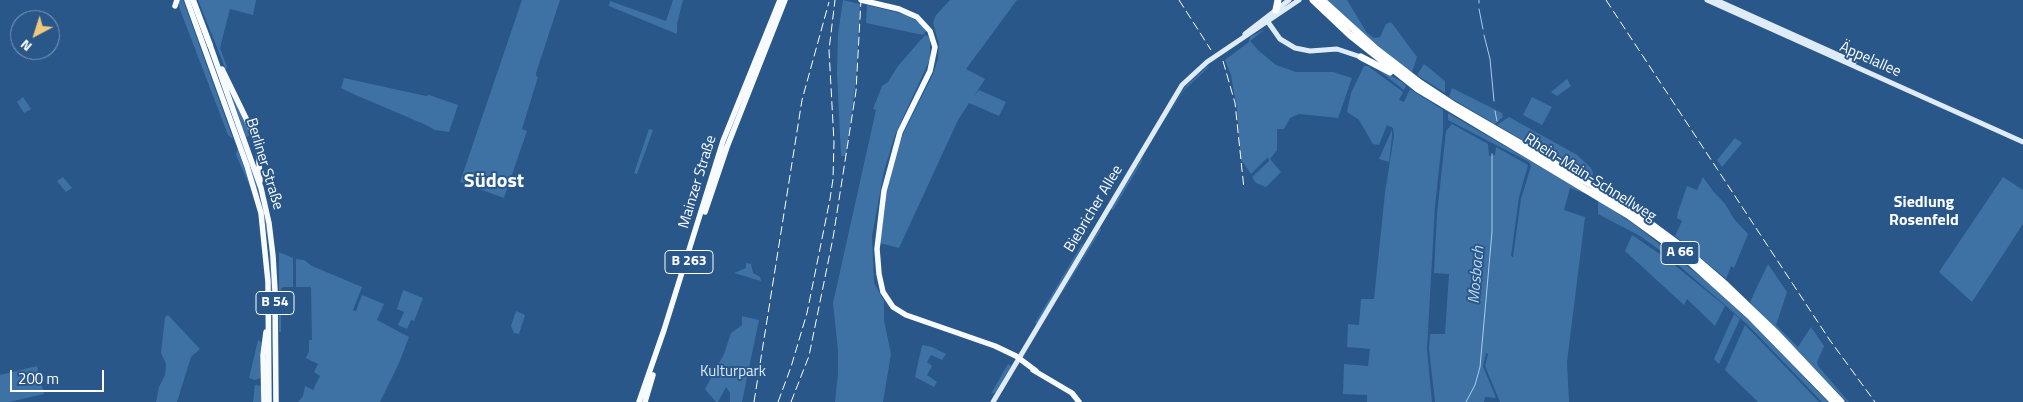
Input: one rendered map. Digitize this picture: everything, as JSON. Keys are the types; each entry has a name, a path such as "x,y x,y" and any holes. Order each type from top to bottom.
{"highway":[{"name":"Berliner Straße","path":"193,0 210,45"},
{"path":"1275,10 1278,0"},
{"name":"Rhein-Main-Schnellweg","path":"1313,0 1350,35 1419,86 1628,215 1679,252 1751,316 1834,402"},
{"name":"Rhein-Main-Schnellweg","path":"1322,0 1405,75"},
{"path":"1361,57 1405,75"},
{"name":"Rhein-Main-Schnellweg","path":"1501,136 1592,185 1636,213 1682,247 1764,321 1841,402"}],"main road":[{"name":"Berliner Straße","path":"188,0 260,188 269,222 273,256 276,402"},
{"name":"Mainzer Straße","path":"639,402 708,196 780,0"},
{"name":"Mainzer Straße","path":"645,400 726,133 785,0"},
{"name":"Biebricher Allee","path":"994,402 1179,90 1193,74 1289,0"},
{"name":"Biebricher Allee","path":"1233,44 1299,0"},
{"name":"Äppelallee","path":"1707,0 2023,141"},
{"name":"Äppelallee","path":"1716,0 2023,141"},
{"path":"864,1 904,11 917,17 930,31 935,47 930,71 900,132 886,181 878,237 878,274 881,287 891,304 906,315 920,322 974,338 1019,360 1072,393 1079,402"},
{"path":"1275,10 1268,22 1280,39 1295,48 1310,51 1337,49 1361,57"},
{"name":"Berliner Straße","path":"210,45 239,134"},
{"path":"210,45 258,143 260,188"},
{"name":"Berliner Straße","path":"245,150 261,213 267,266 270,402"},
{"path":"251,194 261,213"},
{"path":"264,402 263,355 268,317"}],"green space":[{"path":"179,0 183,0 233,139 228,135 179,7"},
{"path":"198,0 256,0 253,15 230,9 220,48 227,67 226,70"},
{"path":"522,0 560,0 536,73 538,77 522,129 527,131 504,198 460,182"},
{"path":"673,0 683,0 677,24 677,34 609,6 610,1 666,21"},
{"path":"843,0 860,4 856,79 846,156 841,156 837,72 838,34"},
{"path":"950,0 1017,0 966,69 985,79 974,96 979,90 1006,102 999,116 969,103 958,120 899,248 880,243 886,196 895,157 904,132 933,74 938,59 939,44 933,23 936,15"},
{"path":"1327,0 1347,0 1367,33 1374,38 1380,37 1386,24 1391,22 1417,57 1412,72 1403,67 1358,29"},
{"path":"867,5 907,15 921,24 926,31 923,35 866,23"},
{"path":"1265,29 1250,41 1276,65 1296,72 1333,72 1352,78 1338,118 1299,114 1290,118 1284,129 1277,129 1277,150 1270,159 1281,172 1266,187 1256,183 1252,177 1269,161 1268,157 1251,174 1241,160 1237,109 1231,75 1225,60 1249,42 1250,37"},
{"path":"925,35 930,40 930,59 895,135 884,171 872,236 874,283 884,301 884,320 891,354 883,402 835,402 838,350 833,303 876,110 873,109 882,86 888,82 898,66"},
{"path":"1369,63 1402,82 1406,86 1404,90"},
{"path":"1424,64 1445,81 1445,93 1417,75"},
{"path":"1208,66 1185,89 1161,126 1186,86"},
{"path":"1364,66 1368,66 1403,92 1399,100 1404,102 1410,89 1443,110 1443,132 1435,206 1427,349 1432,402 1367,402 1367,395 1343,394 1344,364 1368,366 1370,349 1347,347 1348,324 1359,325 1361,299 1374,299 1385,193 1394,136 1393,128 1387,125 1379,145 1373,144 1359,120 1347,112 1351,93"},
{"path":"223,74 251,131 249,132 250,136 246,137"},
{"path":"344,78 426,96 429,95 458,105 449,132 435,130 341,88"},
{"path":"1567,79 1571,86 1557,96 1551,92"},
{"path":"1452,88 1502,113 1503,117 1495,124 1449,97"},
{"path":"23,97 31,109 24,113 17,102"},
{"path":"1532,97 1552,107 1542,125 1523,115"},
{"path":"1448,113 1589,195 1570,188 1564,210 1585,217 1567,362 1569,402 1500,402 1485,366 1488,354 1486,353 1483,366 1496,398 1485,397 1484,402 1435,402 1429,349 1430,334 1445,334 1449,274 1434,273 1437,214 1446,131 1452,124 1488,144 1489,156 1495,155 1496,147 1528,165 1519,197 1511,256 1513,257 1521,199 1531,166 1529,162 1448,120"},
{"path":"1509,117 1577,155 1591,168 1593,173 1591,181 1497,125"},
{"path":"649,129 653,130 637,174 634,173"},
{"path":"1392,130 1392,136 1389,162 1379,159"},
{"path":"1735,138 1742,143 1722,167 1717,160"},
{"path":"245,148 256,180 267,226 272,266 274,402 269,246 261,203"},
{"path":"237,149 239,153 253,193 236,155"},
{"path":"1143,157 1113,210 1111,209"},
{"path":"63,177 72,188 66,192 57,181"},
{"path":"1703,177 1725,204 1734,219 1748,234 1734,268 1731,266 1726,279 1675,236 1682,221 1677,218 1687,186 1697,190"},
{"path":"2003,177 2023,190 2023,224 1972,302 1939,272"},
{"path":"1598,200 1635,225 1710,284 1758,329 1828,402 1822,402 1748,325 1668,256 1640,236 1598,214"},
{"path":"1100,228 1101,230 1052,309"},
{"path":"1632,235 1667,259 1725,306 1715,326 1687,299 1684,305 1625,251"},
{"path":"1082,244 1037,324 1035,323"},
{"path":"279,252 293,258 293,287 283,287 281,289 281,332 279,332"},
{"path":"296,259 304,260 312,266 362,287 353,310 358,312 356,311 362,295 384,304 377,320 409,337 380,402 298,402 303,396 305,386 313,390 320,376 314,372 318,364 306,358 309,351 309,340 312,340 311,287 296,287"},
{"path":"746,263 751,264 753,273 760,277 761,281 734,273 746,268"},
{"path":"1768,264 1787,292 1776,325 1798,347 1811,327 1824,346 1817,362 1818,366 1849,402 1750,302"},
{"path":"403,290 423,298 414,321 411,320 407,329 398,325 404,312 397,309"},
{"path":"516,311 525,315 519,334 514,333 511,326"},
{"path":"1734,314 1740,319 1719,364 1714,359"},
{"path":"168,315 200,349 191,357 177,402 156,402 159,387 165,375 166,364 161,353 165,317"},
{"name":"Kulturpark","path":"742,316 759,320 742,402 730,402 730,393 726,387 718,402 716,402 705,389 724,354 731,333 742,325"},
{"path":"1745,325 1819,402 1758,402 1725,370"},
{"path":"258,340 261,342 260,378 255,380 249,378"},
{"path":"922,345 932,347 946,354 942,360 931,355 927,362 932,366 927,375 937,382 934,387 915,377"},
{"path":"1008,364 1011,366 996,392 991,394"},
{"path":"37,366 44,394 9,402 0,402 0,375"},
{"path":"255,385 261,386 261,402 253,402"}],"waterway":[{"name":"Mosbach","path":"1479,9 1483,29"},
{"name":"Mosbach","path":"1484,35 1490,59 1494,101"},
{"name":"Mosbach","path":"1495,111 1497,121"},
{"name":"Mosbach","path":"1466,402 1475,385 1480,367 1492,232 1492,154"}],"railway":[{"path":"778,402 791,367 807,313 833,179 834,142 829,50 835,0"},
{"path":"791,402 809,356 833,238 856,91 861,0"},
{"path":"1179,0 1211,50"},
{"path":"1606,0 1829,339 1875,402"},
{"path":"754,402 802,100 829,2"},
{"path":"1223,61 1235,103 1244,189"}],"district":[{"name":"Südost","path":"494,182"},
{"name":"Siedlung Rosenfeld","path":"1924,212"}]}
